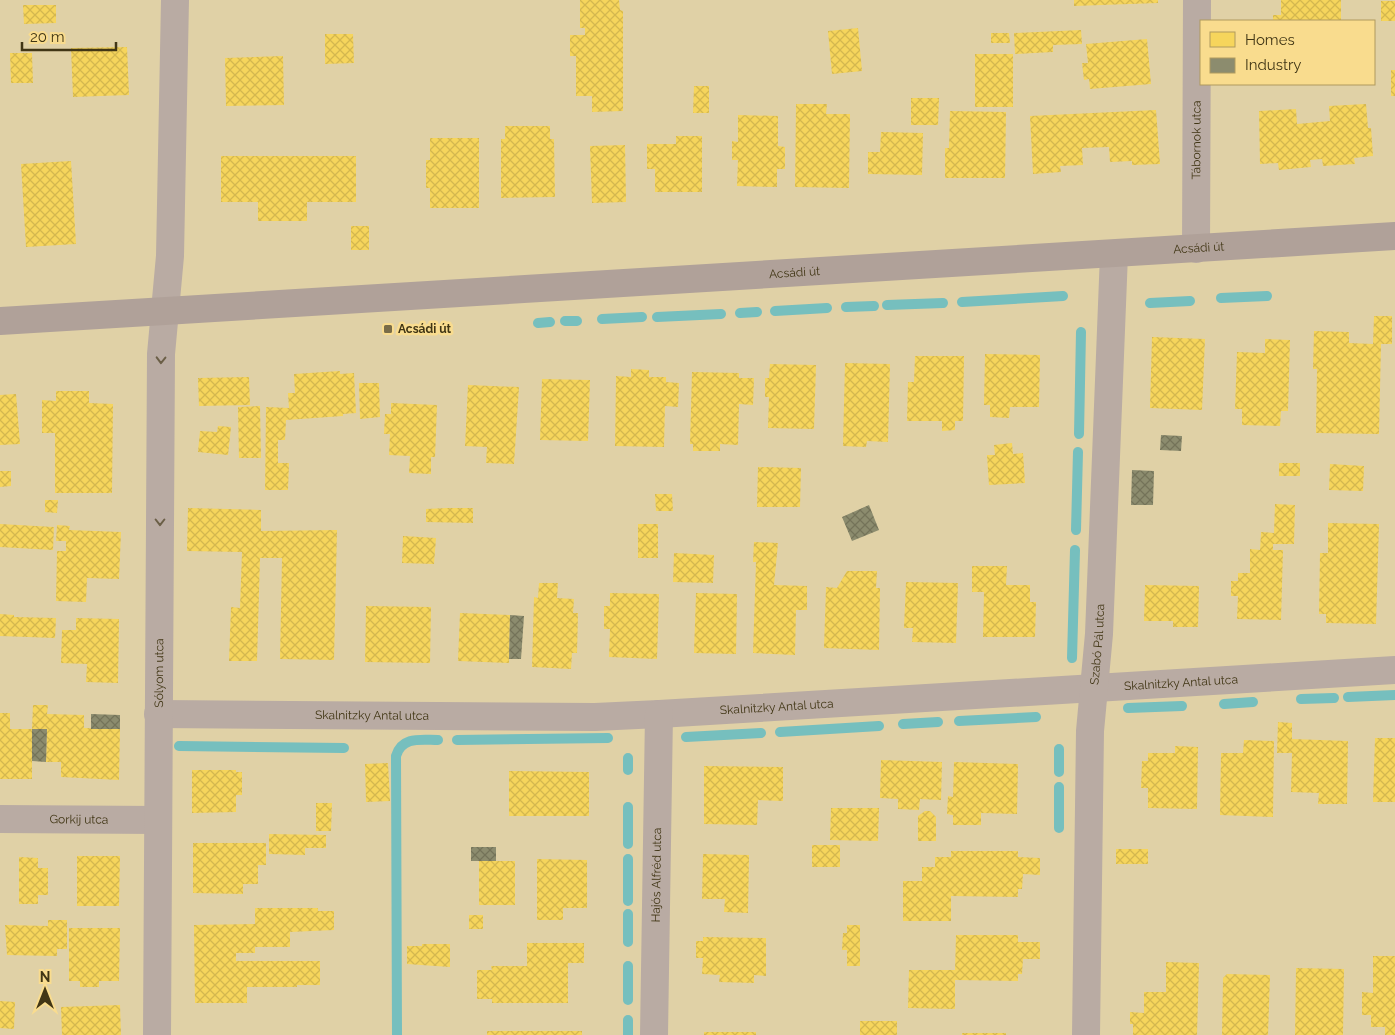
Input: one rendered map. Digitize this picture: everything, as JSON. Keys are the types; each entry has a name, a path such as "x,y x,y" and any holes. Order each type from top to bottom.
{"main road":[{"name":"Acsádi út","path":"0,321 1395,236"}],"street":[{"path":"164,311 170,256 175,0"},
{"name":"Tábornok utca","path":"1196,249 1197,0"},
{"name":"Szabó Pál utca","path":"1086,1035 1090,739 1099,624 1114,254"},
{"name":"Sólyom utca","path":"157,1035 161,354 164,311"},
{"name":"Skalnitzky Antal utca","path":"158,714 595,717 1395,670"},
{"name":"Hajós Alfréd utca","path":"654,1035 659,714"},
{"name":"Gorkij utca","path":"0,819 158,820"}],"building: Homes":[{"path":"580,0 619,0 620,10 623,11 623,111 592,112 592,96 576,96 576,56 570,56 570,35 585,35 585,28 580,28"},
{"path":"1074,0 1158,0 1158,3 1074,6"},
{"path":"1281,0 1341,0 1341,20 1273,20 1273,15 1281,15"},
{"path":"1381,1 1395,1 1395,21 1381,21"},
{"path":"23,5 56,5 56,23 24,24"},
{"path":"858,28 862,71 832,74 828,31"},
{"path":"1081,30 1082,44 1053,45 1053,52 1015,54 1014,33"},
{"path":"991,33 1009,33 1010,43 991,43"},
{"path":"325,34 353,34 354,63 325,64"},
{"path":"1147,39 1151,84 1090,89 1089,79 1084,80 1082,63 1088,63 1086,44"},
{"path":"127,47 129,95 73,97 71,48"},
{"path":"10,53 32,53 33,83 11,83"},
{"path":"975,54 1013,54 1013,107 975,107"},
{"path":"283,56 284,105 226,106 225,58"},
{"path":"1391,70 1395,70 1395,96 1391,96"},
{"path":"694,86 709,86 709,113 693,113"},
{"path":"911,98 939,98 938,125 911,125"},
{"path":"796,104 827,104 826,114 850,114 849,188 795,187"},
{"path":"1366,104 1368,128 1371,128 1373,156 1354,158 1355,164 1323,166 1322,159 1310,160 1311,167 1279,170 1278,163 1260,164 1259,111 1296,109 1297,124 1330,121 1329,106"},
{"path":"1156,110 1160,164 1132,165 1132,161 1110,162 1109,147 1082,148 1083,165 1060,166 1061,172 1033,174 1030,116"},
{"path":"950,111 1006,112 1005,178 945,178 945,148 949,148"},
{"path":"738,115 778,116 778,146 785,147 785,169 777,169 777,187 737,186 738,160 732,160 732,141 738,142"},
{"path":"505,126 550,126 550,139 554,139 555,197 501,198 501,139 505,139"},
{"path":"881,132 923,133 922,175 868,174 868,152 880,152"},
{"path":"676,136 702,136 702,192 655,192 655,169 647,169 647,144 676,144"},
{"path":"430,138 479,138 479,208 430,208 430,188 426,188 426,160 430,160"},
{"path":"625,145 626,202 592,203 590,146"},
{"path":"221,156 356,156 356,202 307,202 307,221 258,221 258,202 221,202"},
{"path":"71,161 76,244 26,247 21,164"},
{"path":"351,226 369,226 369,250 351,250"},
{"path":"1374,316 1392,316 1392,344 1381,344 1379,434 1316,433 1317,369 1313,369 1314,331 1349,332 1349,343 1373,344"},
{"path":"1152,337 1205,339 1202,410 1150,408"},
{"path":"1265,339 1290,340 1288,411 1281,411 1280,426 1242,425 1242,409 1235,409 1237,352 1265,353"},
{"path":"985,354 1040,355 1039,407 1010,407 1009,418 990,417 990,405 984,405"},
{"path":"915,356 964,356 963,421 955,421 955,430 942,431 942,421 907,421 908,382 914,382"},
{"path":"845,363 890,364 888,442 867,441 866,447 843,446"},
{"path":"770,364 816,365 814,429 768,428 769,397 765,397 765,378 769,378"},
{"path":"631,369 649,370 649,377 666,377 666,382 679,383 678,407 665,406 664,447 615,446 616,376 631,377"},
{"path":"340,371 340,374 354,373 356,413 343,414 343,416 286,420 285,440 278,440 278,463 289,463 288,490 265,490 266,407 289,408 288,393 295,393 294,374"},
{"path":"692,372 739,373 739,378 754,378 753,405 739,404 738,445 720,444 720,451 693,451 693,444 690,444"},
{"path":"249,377 250,405 199,406 198,378"},
{"path":"542,379 590,380 588,441 540,440"},
{"path":"359,383 379,383 380,417 360,419"},
{"path":"468,385 519,387 514,464 486,463 487,447 465,446"},
{"path":"56,391 89,391 89,403 113,404 112,493 55,493 55,433 42,433 42,400 56,401"},
{"path":"16,394 20,444 0,445 0,395"},
{"path":"391,403 437,405 435,457 431,457 431,474 409,473 410,456 389,455 390,434 384,434 385,414 391,414"},
{"path":"260,406 261,458 239,458 238,407"},
{"path":"218,426 231,427 228,455 198,452 200,431 217,432"},
{"path":"1012,443 1013,454 1023,453 1025,483 989,485 987,455 995,455 994,445"},
{"path":"1279,463 1300,463 1300,476 1279,476"},
{"path":"1330,464 1364,466 1363,491 1329,490"},
{"path":"758,467 801,468 800,507 757,507"},
{"path":"0,471 11,471 11,486 0,487"},
{"path":"655,494 672,494 673,511 656,511"},
{"path":"45,500 58,500 57,513 45,512"},
{"path":"1275,504 1295,505 1294,544 1273,544 1273,550 1283,550 1281,620 1237,619 1238,596 1231,596 1231,581 1238,581 1238,573 1250,573 1250,549 1260,550 1261,532 1274,533"},
{"path":"188,508 261,510 261,531 337,530 334,660 280,659 282,558 260,558 257,661 229,661 231,607 240,608 242,552 187,551"},
{"path":"473,508 473,523 426,522 426,509"},
{"path":"1328,523 1379,524 1376,624 1326,623 1326,614 1319,614 1320,553 1328,553"},
{"path":"0,524 54,527 53,550 0,547"},
{"path":"638,524 658,524 658,558 638,558"},
{"path":"57,525 70,526 69,530 121,532 119,579 87,578 86,602 56,601 57,551 66,551 66,541 56,541"},
{"path":"403,536 436,538 434,564 402,563"},
{"path":"754,542 778,543 774,585 807,586 807,610 796,610 795,655 753,653 756,562 753,562"},
{"path":"674,553 714,555 713,583 673,582"},
{"path":"972,566 1007,566 1006,585 1030,585 1030,602 1036,602 1035,637 983,637 984,592 972,592"},
{"path":"847,571 877,571 876,588 880,588 879,650 824,648 826,587 837,588"},
{"path":"906,582 958,583 956,643 912,642 913,628 904,628"},
{"path":"539,583 558,583 557,598 574,599 573,613 578,613 577,653 572,653 571,669 532,667 534,597 538,598"},
{"path":"1145,585 1199,586 1198,627 1173,627 1173,621 1144,621"},
{"path":"610,593 659,594 657,659 609,657 610,629 604,629 604,606 610,606"},
{"path":"696,593 737,594 736,654 694,653"},
{"path":"366,606 431,607 430,663 365,662"},
{"path":"460,613 510,615 509,663 458,661"},
{"path":"0,614 14,615 14,617 56,618 55,638 0,636"},
{"path":"76,618 119,619 118,683 86,682 87,664 61,663 62,630 76,630"},
{"path":"33,705 48,705 47,714 84,715 84,728 120,729 119,780 61,777 61,762 46,762 47,729 32,729"},
{"path":"0,713 10,713 10,729 32,729 32,779 0,779"},
{"path":"1278,722 1292,723 1292,739 1348,741 1347,804 1318,804 1319,793 1291,792 1292,753 1277,753"},
{"path":"1375,738 1395,738 1395,802 1373,802"},
{"path":"1244,740 1274,741 1273,817 1220,815 1221,753 1243,753"},
{"path":"1175,746 1198,747 1197,809 1148,808 1148,788 1141,788 1142,761 1148,761 1148,753 1175,753"},
{"path":"881,760 942,762 941,800 920,799 919,810 898,809 898,799 880,798"},
{"path":"954,762 1018,764 1017,814 981,813 981,825 953,825 953,815 947,814 948,796 953,797"},
{"path":"388,763 390,801 366,802 365,764"},
{"path":"704,766 783,767 783,801 758,800 757,825 704,824"},
{"path":"192,770 236,770 236,772 242,772 242,795 236,795 236,812 192,813"},
{"path":"509,771 589,772 589,816 509,816"},
{"path":"316,803 332,803 331,831 316,831"},
{"path":"831,808 879,808 878,841 830,840"},
{"path":"925,811 930,811 936,817 936,841 918,841 918,816"},
{"path":"269,834 326,835 326,848 305,848 305,855 269,854"},
{"path":"193,843 266,843 266,865 258,865 258,884 243,884 243,894 193,893"},
{"path":"812,845 840,845 840,867 812,867"},
{"path":"1116,849 1148,849 1148,864 1116,864"},
{"path":"951,851 1018,851 1018,857 1040,858 1040,875 1023,874 1022,889 1018,889 1018,897 951,896 951,921 903,921 903,881 922,881 922,867 935,867 935,857 951,857"},
{"path":"703,854 749,855 748,913 724,912 725,899 702,899"},
{"path":"77,856 120,856 119,906 77,906"},
{"path":"19,857 38,858 38,868 48,868 48,895 38,895 38,904 19,904"},
{"path":"537,859 587,860 587,908 563,908 563,920 537,920"},
{"path":"479,861 515,861 515,905 479,905"},
{"path":"255,908 318,908 318,911 334,911 334,930 290,932 290,947 255,947 255,953 236,953 236,961 320,961 320,985 247,987 247,1003 195,1003 194,925 255,924"},
{"path":"469,915 483,915 483,929 469,929"},
{"path":"48,920 67,920 67,949 57,949 57,956 7,955 5,925 48,926"},
{"path":"847,925 860,925 860,966 847,966 847,950 842,950 843,933 847,933"},
{"path":"69,928 120,928 119,981 99,981 99,987 80,987 80,981 69,981"},
{"path":"956,935 1018,935 1018,942 1040,942 1040,959 1023,959 1022,974 1018,974 1018,981 955,980 955,1009 908,1008 909,970 955,970"},
{"path":"703,937 766,938 766,976 754,975 754,983 719,982 720,975 702,974 703,958 696,958 696,941 703,941"},
{"path":"527,943 584,943 584,963 568,963 568,1003 492,1003 492,999 477,999 477,970 492,970 491,966 527,966"},
{"path":"422,944 450,944 450,967 407,964 407,946 422,946"},
{"path":"1373,956 1395,956 1395,1035 1385,1035 1385,1027 1371,1027 1371,1015 1362,1015 1362,992 1373,993"},
{"path":"1166,962 1199,963 1197,1035 1133,1035 1133,1024 1130,1024 1130,1012 1144,1013 1144,992 1166,992"},
{"path":"1296,968 1344,969 1343,1035 1295,1035"},
{"path":"1227,974 1270,975 1268,1035 1222,1035 1223,978"},
{"path":"0,1001 15,1002 14,1029 0,1028"},
{"path":"120,1005 121,1035 62,1035 61,1007"},
{"path":"860,1021 897,1021 897,1035 860,1035"},
{"path":"487,1031 582,1031 582,1035 487,1035"},
{"path":"704,1032 756,1032 756,1035 704,1035"},
{"path":"962,1033 1006,1033 1006,1035 962,1035"}],"building: Industry":[{"path":"1161,435 1182,436 1181,451 1160,450"},
{"path":"1132,470 1154,471 1153,505 1131,505"},
{"path":"869,505 879,530 852,541 842,517"},
{"path":"510,615 524,616 521,659 509,659"},
{"path":"91,714 120,715 120,729 91,729"},
{"path":"32,729 47,729 46,762 32,761"},
{"path":"471,847 496,847 496,861 471,861"}],"waterway":[{"path":"962,302 1063,296"},
{"path":"1221,298 1267,296"},
{"path":"1150,303 1190,301"},
{"path":"887,305 943,303"},
{"path":"846,307 874,306"},
{"path":"775,311 827,308"},
{"path":"740,313 757,312"},
{"path":"657,317 721,314"},
{"path":"602,319 642,317"},
{"path":"565,321 577,321"},
{"path":"538,323 550,322"},
{"path":"1079,434 1081,332"},
{"path":"1076,530 1078,452"},
{"path":"1072,658 1075,550"},
{"path":"1348,697 1395,695"},
{"path":"1301,699 1334,698"},
{"path":"1224,704 1253,702"},
{"path":"1128,708 1182,706"},
{"path":"959,721 1036,717"},
{"path":"903,724 938,722"},
{"path":"780,732 879,726"},
{"path":"686,737 761,733"},
{"path":"457,740 608,738"},
{"path":"397,1035 396,756 407,742 413,740 438,740"},
{"path":"179,746 344,748"},
{"path":"1059,749 1059,772"},
{"path":"628,758 628,770"},
{"path":"1059,787 1059,828"},
{"path":"628,807 628,844"},
{"path":"628,859 628,901"},
{"path":"628,914 628,942"},
{"path":"628,966 628,1000"},
{"path":"628,1020 628,1035"}],"place":[{"name":"Acsádi út","path":"388,329"}]}
